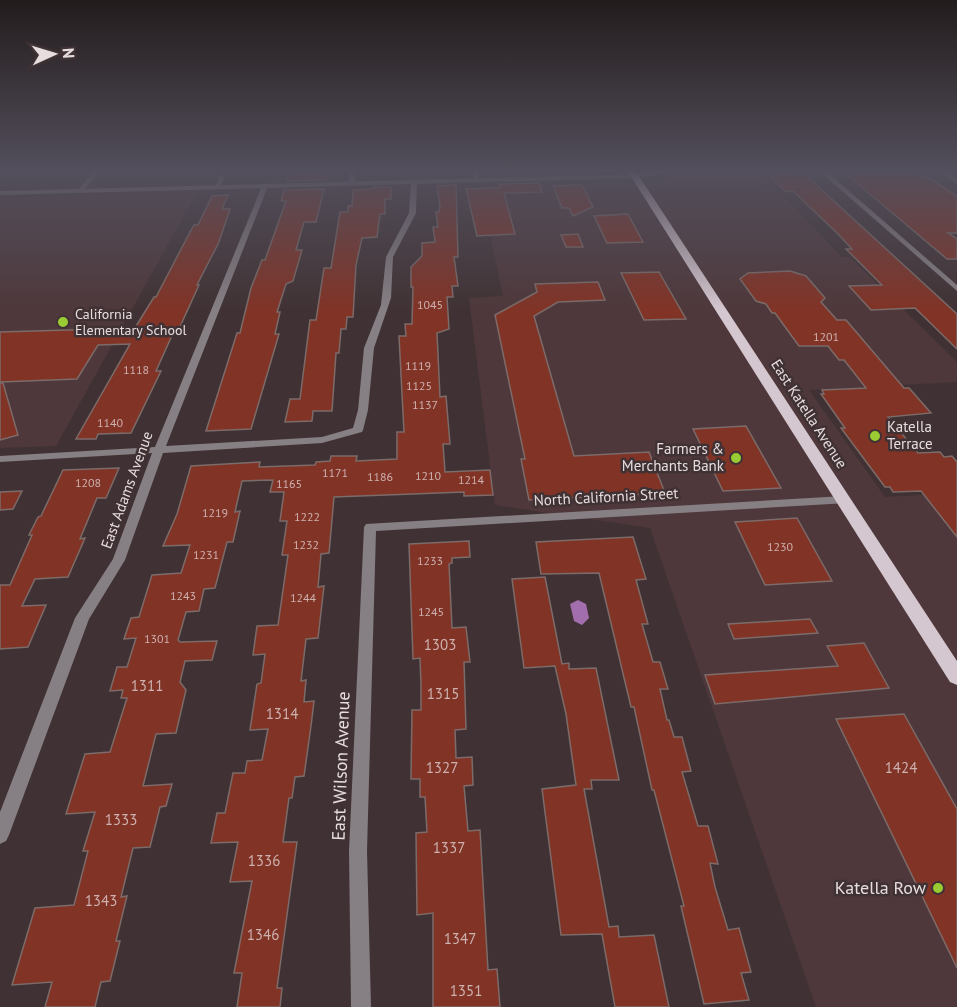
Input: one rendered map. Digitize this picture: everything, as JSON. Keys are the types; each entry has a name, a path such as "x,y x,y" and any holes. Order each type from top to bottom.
{"main road":[{"name":"East Katella Avenue","path":"661,217 957,677"}],"street":[{"name":"East Adams Avenue","path":"0,835 82,618 119,560 158,452 253,217"},
{"path":"0,459 158,452 322,440 358,430 364,413 368,350 373,328 385,304 386,275 392,250 412,217"},
{"path":"875,217 957,289"},
{"name":"North California Street","path":"370,527 844,500"},
{"name":"East Wilson Avenue","path":"362,1007 358,851 370,527"}],"shaded area":[{"name":"California Elementary School","path":"0,217 183,217 56,446 0,448"},
{"path":"486,217 803,217 842,257 850,257 957,362 957,382 809,390 885,497 957,493 957,1007 816,1007 650,528 495,505 469,298 503,296"},
{"path":"578,600 586,604 589,618 582,625 574,621 570,604"}],"building":[{"path":"202,217 227,217 219,242 197,285 199,285 178,331 174,331 156,371 161,371 131,433 98,434 96,439 76,439 130,344 98,345 77,379 0,382 0,332 135,328 156,297 194,225 198,225"},
{"path":"280,217 317,217 316,222 304,222 296,250 302,250 293,281 286,284 277,312 280,312 275,334 279,334 251,429 206,431 237,333 240,333 251,288 262,260 265,260"},
{"path":"339,217 380,217 377,237 362,238 356,265 353,317 347,317 346,329 341,329 339,353 336,353 332,411 313,411 312,421 285,422 290,399 300,399 310,320 316,320 324,268 331,268"},
{"path":"437,217 457,217 458,257 454,257 458,286 452,286 453,297 447,297 449,329 437,333 440,397 446,396 450,444 443,444 445,472 490,470 493,495 464,496 464,492 334,497 329,553 321,554 318,587 324,586 318,638 306,639 301,681 306,680 304,702 314,701 304,776 295,777 292,798 289,798 283,842 297,842 277,988 282,988 280,1007 237,1007 242,973 234,973 252,881 230,882 238,842 211,843 217,813 225,813 233,773 245,773 247,761 262,760 268,729 250,730 257,684 261,683 265,654 253,655 257,626 278,625 288,555 282,555 287,521 280,521 284,492 270,492 273,480 242,481 235,512 240,511 233,542 227,542 215,588 204,589 199,611 186,612 178,640 180,642 217,641 212,660 185,661 180,682 186,690 176,733 156,734 143,786 172,784 166,806 160,807 150,847 133,848 121,897 127,896 116,941 120,941 110,981 101,982 95,1007 45,1007 52,982 12,985 35,908 74,905 88,851 83,851 95,812 66,814 85,754 110,752 127,698 121,698 123,690 110,691 117,667 127,667 136,638 124,639 131,618 139,617 152,575 181,573 190,545 163,546 177,514 191,466 260,462 259,467 315,465 316,462 330,461 331,456 357,456 356,461 397,459 397,432 404,432 399,336 406,336 405,324 412,324 411,267 422,256 422,243 435,242 433,227 438,227"},
{"path":"473,217 510,217 515,234 477,236"},
{"path":"594,217 630,217 643,242 607,243"},
{"path":"820,217 852,217 957,314 957,349 915,308 871,310 849,286 882,285 846,249 852,249"},
{"path":"897,217 957,217 957,233 948,233 957,239 957,259 947,259"},
{"path":"578,234 583,247 566,247 561,235"},
{"path":"790,271 806,276 825,298 821,302 837,320 846,320 904,388 909,388 931,413 888,417 918,453 940,452 944,457 952,456 957,462 957,537 921,491 893,492 890,487 885,487 841,428 845,428 821,394 824,394 822,390 866,388 844,360 839,360 828,346 799,346 775,313 772,313 766,304 756,301 740,279 748,273"},
{"path":"659,272 686,319 644,320 621,273"},
{"path":"598,282 605,300 558,302 534,316 574,456 649,452 665,493 529,500 521,459 525,459 495,315 537,292 535,284"},
{"path":"0,383 3,383 18,435 0,440"},
{"name":"Farmers & Merchants Bank","path":"746,426 781,488 723,491 693,429"},
{"path":"119,468 106,498 97,498 80,539 85,538 68,577 35,579 22,606 46,605 28,647 0,649 0,585 10,585 32,535 29,535 38,517 41,516 63,470"},
{"path":"22,491 13,509 0,510 0,492"},
{"path":"797,518 832,581 765,585 735,522"},
{"path":"633,537 646,579 636,580 648,624 642,624 653,662 660,662 668,689 660,689 667,720 669,720 674,737 682,737 691,771 682,772 698,826 708,826 718,864 710,863 728,930 739,928 751,972 741,973 749,1000 704,1004 681,906 684,906 654,790 652,790 634,707 631,707 599,573 541,574 536,542"},
{"path":"469,541 470,557 452,558 452,563 449,564 452,628 466,627 470,662 464,662 466,729 455,730 456,758 472,757 473,785 464,786 468,831 480,830 488,970 497,969 500,1007 433,1007 433,913 417,915 416,833 427,832 425,797 420,797 420,779 411,779 412,710 421,710 421,684 420,658 413,659 409,544"},
{"path":"545,577 562,664 569,663 569,669 596,668 619,780 591,780 592,789 584,789 609,927 618,926 619,937 654,935 669,1007 615,1007 602,934 561,935 542,789 576,785 566,714 555,666 524,668 512,579"},
{"path":"810,619 818,633 734,639 728,624"},
{"path":"864,643 889,688 715,704 705,675 838,666 827,646"},
{"name":"Katella Row","path":"904,714 957,809 957,968 836,719"}],"place":[{"name":"California Elementary School","path":"63,322"},
{"name":"Katella Terrace","path":"875,436"},
{"name":"Farmers & Merchants Bank","path":"736,458"},
{"name":"Katella Row","path":"938,888"}]}
